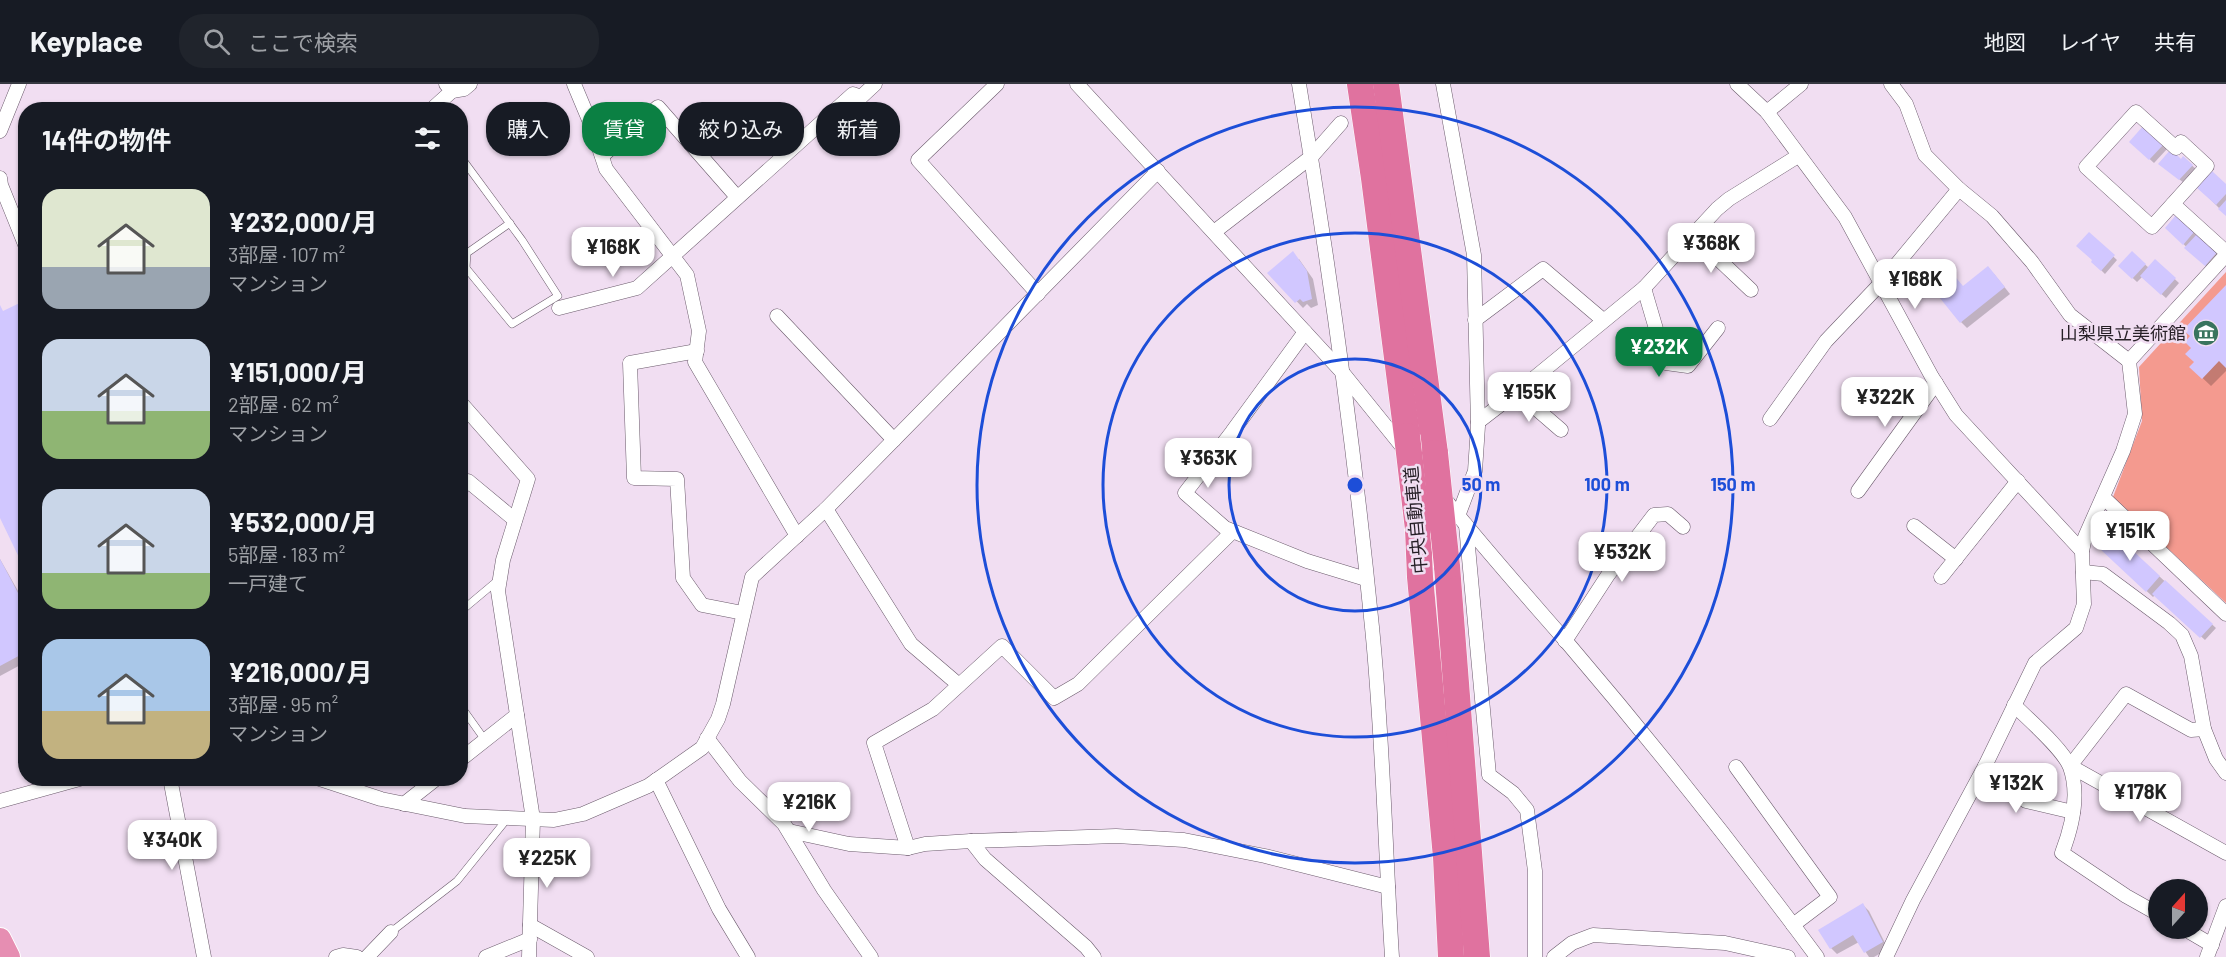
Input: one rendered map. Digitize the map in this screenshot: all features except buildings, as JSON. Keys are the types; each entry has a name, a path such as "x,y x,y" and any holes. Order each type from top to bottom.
{"highway":[{"name":"中央自動車道","path":"1360,84 1418,529 1420,577 1446,857 1451,957"},
{"name":"中央自動車道","path":"1386,84 1435,453 1447,566 1478,957"},
{"path":"0,939 9,957"}],"street":[{"path":"0,131 19,84"},
{"path":"437,102 449,87 464,89 470,84"},
{"path":"574,84 582,103"},
{"path":"559,308 636,288 853,94 861,97 875,84"},
{"path":"997,84 918,160 1038,294"},
{"path":"1077,84 1342,372 1744,859 1817,957"},
{"path":"1299,84 1342,372 1372,628 1384,788 1392,957"},
{"path":"1443,84 1474,255 1478,422 1475,471 1462,520 1488,775 1513,793 1527,810 1534,871 1535,957"},
{"path":"1737,84 1767,112 1845,217 1956,415 2082,551"},
{"path":"1767,112 1801,84"},
{"path":"1886,957 1913,900 1985,766 2035,663 2076,628 2084,604 2082,551 2085,537 2123,451 2134,414 2129,361 2070,315 2032,262 1992,216 1959,189 1925,154 1906,104 1891,84"},
{"path":"2136,112 2176,148 2181,142 2207,166 2173,204 2152,227 2086,167 2136,112"},
{"path":"666,116 737,197"},
{"path":"1214,232 1311,157 1341,123"},
{"path":"602,156 606,169 687,275 699,331 695,363 797,536"},
{"path":"1478,422 1644,288 1729,199 1798,156"},
{"path":"340,786 381,800 465,816 554,820 582,814 620,799 656,780 702,748 718,719 723,704 752,576 826,510 1158,171"},
{"path":"0,178 18,228"},
{"path":"1770,419 1826,340 1882,282 1959,189"},
{"path":"2129,361 2226,253 2173,204"},
{"path":"1693,235 1751,290"},
{"path":"1475,320 1543,269 1602,320"},
{"path":"1644,288 1666,363 1688,366 1718,328"},
{"path":"777,316 894,440"},
{"path":"1305,332 1185,493 1226,528 1307,561 1366,579"},
{"path":"697,351 630,363 634,477 677,479 683,578 702,605 743,613"},
{"path":"1858,491 1936,383"},
{"path":"1517,392 1562,430"},
{"path":"468,411 528,479 503,560 498,591 533,819 529,957"},
{"path":"468,481 515,520"},
{"path":"1941,577 2018,481"},
{"path":"2103,497 2226,614"},
{"path":"826,510 910,644 959,685"},
{"path":"1565,641 1608,575 1654,515 1668,514 1683,527"},
{"path":"1914,526 1956,559"},
{"path":"908,848 874,743 933,709 1002,646 1054,698 1078,684 1233,531"},
{"path":"2083,572 2103,574 2169,622 2182,635 2191,656 2204,729 2216,759 2226,773"},
{"path":"2148,908 2062,853 2070,832 2075,800 2070,766 2126,694 2191,729 2204,729"},
{"path":"2014,705 2047,736 2070,766 2226,853"},
{"path":"468,754 518,715"},
{"path":"707,738 740,781 784,824 824,890 871,957"},
{"path":"1985,766 2026,801 2073,812"},
{"path":"1736,767 1830,897 1793,925"},
{"path":"656,780 720,909 748,957"},
{"path":"0,801 54,786"},
{"path":"172,786 204,957"},
{"path":"404,804 427,786"},
{"path":"789,831 849,844 908,848 925,844 971,841 1116,836 1184,840 1265,856 1388,887"},
{"path":"971,841 984,860 1086,947 1094,957"},
{"path":"2196,939 2210,951 2226,906"},
{"path":"367,957 392,932"},
{"path":"486,957 530,932"},
{"path":"530,932 587,957"},
{"path":"1554,957 1572,943 1593,935 1725,943 1788,957"},
{"path":"336,957 343,955 357,957"}],"lane":[{"path":"468,167 510,223 558,296 513,324 468,275"},
{"path":"468,252 510,223"},
{"path":"468,605 500,578"},
{"path":"468,716 485,740"},
{"path":"392,932 457,881 508,818"}],"shaded area":[{"path":"2226,272 2226,603 2113,497 2142,421 2139,367"}],"place":[{"name":"山梨県立美術館","path":"2206,333"}]}
